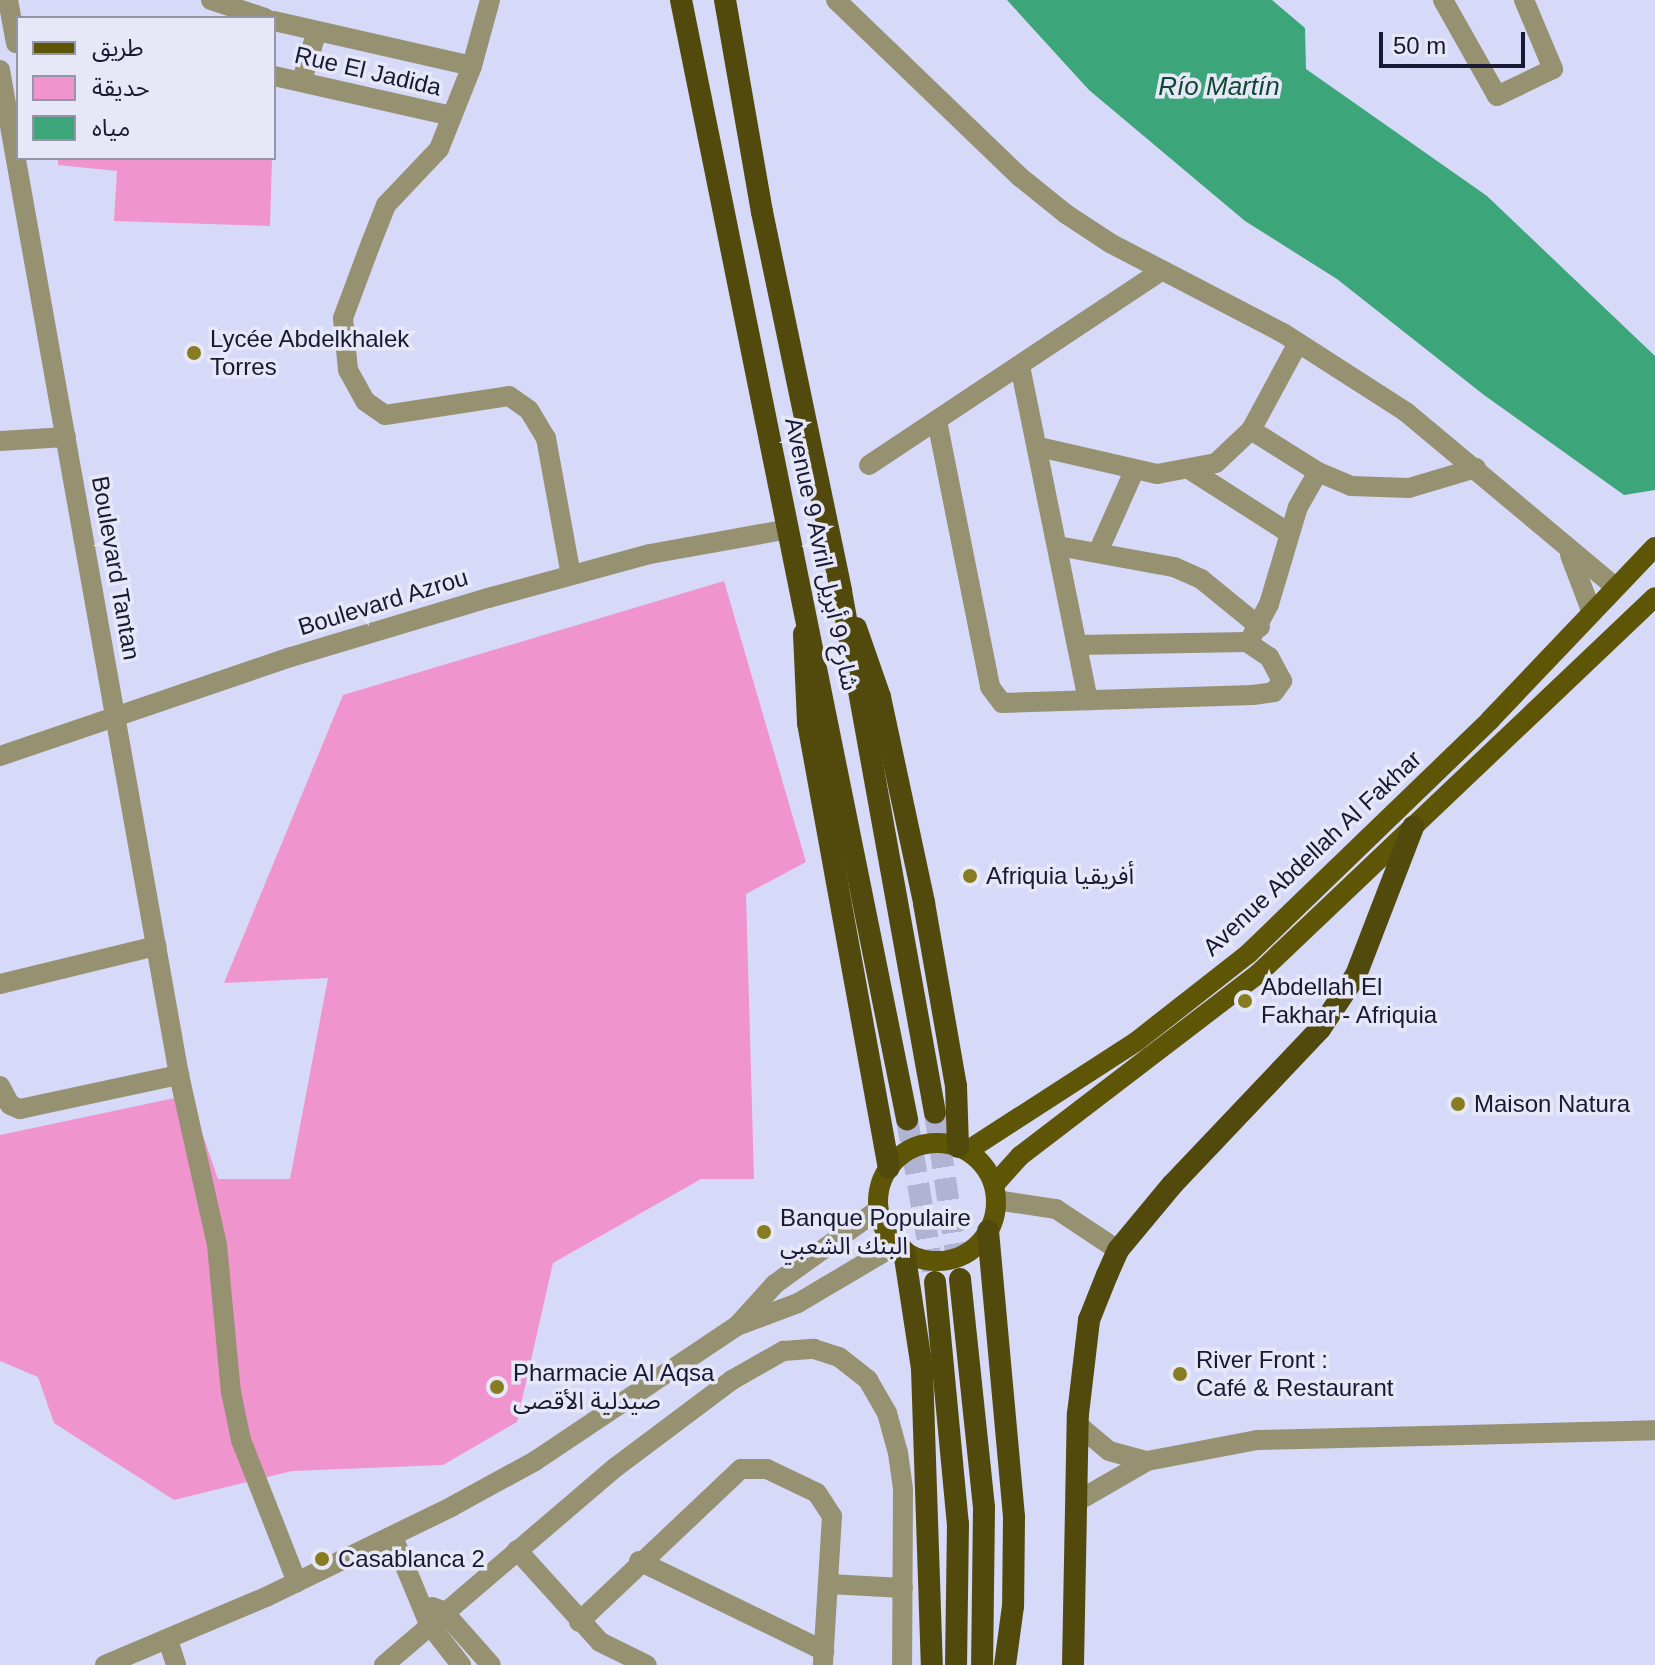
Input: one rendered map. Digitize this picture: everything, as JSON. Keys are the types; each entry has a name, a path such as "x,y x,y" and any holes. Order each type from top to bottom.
{"highway":[{"name":"Avenue 9 Avril شارع 9 أبريل","path":"681,0 807,605 907,1119"},
{"name":"Avenue 9 Avril شارع 9 أبريل","path":"725,0 762,212 841,591 935,1113"},
{"path":"841,591 880,697 901,793 956,1086 963,1149"},
{"path":"807,605 802,678 808,723 889,1168"},
{"path":"1073,1665 1078,1425 1089,1320 1118,1250 1172,1185 1320,1029 1356,975 1413,827"},
{"path":"988,1231 1014,1517 1013,1606 1005,1665"},
{"path":"900,1248 922,1369 932,1665"},
{"path":"960,1279 984,1508 982,1665"},
{"path":"935,1282 958,1524 956,1665"}],"main road":[{"name":"Avenue Abdellah Al Fakhar","path":"963,1149 1137,1041 1248,954 1490,720 1591,610 1655,547"},
{"name":"Avenue Abdellah Al Fakhar","path":"995,1192 1020,1156 1258,974 1654,597"},
{"path":"924,1145 963,1149 995,1192 988,1231 971,1250 944,1261 900,1248 879,1209 889,1168 924,1145"}],"street":[{"path":"8,0 11,43"},
{"path":"211,0 259,16"},
{"path":"490,0 472,66 439,149 386,205 343,318 348,370 365,401 385,415 509,396 529,410 546,438 571,575"},
{"path":"836,0 1020,177 1110,243 1298,343 1406,412 1476,468 1570,555 1620,580"},
{"path":"1443,0 1497,96 1553,69 1524,0"},
{"path":"276,22 316,34 472,66"},
{"path":"302,80 316,34"},
{"name":"Boulevard Tantan","path":"0,70 16,159"},
{"name":"Rue El Jadida","path":"276,76 451,116"},
{"name":"Boulevard Tantan","path":"16,160 179,1075 217,1245 241,1440 297,1582"},
{"path":"869,465 1162,270"},
{"path":"1039,447 1134,471 1192,471 1216,463 1251,430 1298,343"},
{"path":"1020,366 1039,447 1088,700"},
{"path":"937,421 995,696 1013,705 1274,692 1282,681 1280,671 1254,634 1201,579 1174,567 1058,546"},
{"path":"1251,430 1318,472 1381,490 1409,488 1476,468"},
{"path":"0,441 66,437"},
{"path":"1098,552 1134,471"},
{"path":"1192,471 1289,533"},
{"path":"1254,634 1289,533 1318,472"},
{"name":"Boulevard Azrou","path":"0,756 291,657 571,575 650,554 789,529"},
{"path":"1570,555 1591,610"},
{"path":"1077,645 1254,634"},
{"path":"0,984 156,946"},
{"path":"0,1086 10,1105 20,1109 179,1075"},
{"path":"995,1192 1056,1209 1118,1250"},
{"path":"737,1326 775,1284 879,1209"},
{"path":"105,1665 168,1640 393,1537 535,1461 737,1326 798,1303 900,1248"},
{"path":"384,1665 517,1550 732,1380 783,1351 814,1349 839,1357 868,1380 887,1413 903,1490 902,1665"},
{"path":"1078,1425 1109,1451 1147,1461"},
{"path":"1076,1502 1147,1461 1292,1437 1655,1430"},
{"path":"579,1622 639,1561 741,1469 755,1467 788,1477 817,1493 827,1505 833,1533 824,1658 639,1561"},
{"path":"393,1537 420,1603 491,1665"},
{"path":"517,1550 600,1642 647,1665"},
{"path":"829,1584 903,1588"},
{"path":"436,1617 461,1665"},
{"path":"168,1640 176,1665"}],"green space":[{"path":"58,160 272,160 270,226 114,221 117,171 58,165"},
{"path":"724,581 806,862 746,894 754,1179 701,1179 553,1263 517,1422 443,1465 292,1471 174,1500 54,1423 38,1377 0,1361 0,1135 189,1095 218,1179 290,1179 328,978 224,983 343,695"}],"water":[{"name":"Río Martín","path":"1007,0 1272,0 1305,28 1306,69 1487,196 1655,356 1655,490 1624,495 1484,395 1337,279 1245,221 1089,90"}],"tunnel":[{"path":"935,1113 960,1279"},
{"path":"907,1119 935,1282"}],"place":[{"name":"Lycée Abdelkhalek Torres","path":"194,353"},
{"name":"Afriquia أفريقيا","path":"970,876"},
{"name":"Abdellah El Fakhar - Afriquia","path":"1245,1001"},
{"name":"Maison Natura","path":"1458,1104"},
{"name":"Banque Populaire البنك الشعبي","path":"764,1232"},
{"name":"River Front : Café & Restaurant","path":"1180,1374"},
{"name":"Pharmacie Al Aqsa صيدلية الأقصى","path":"497,1387"},
{"name":"Casablanca 2","path":"322,1559"}]}
